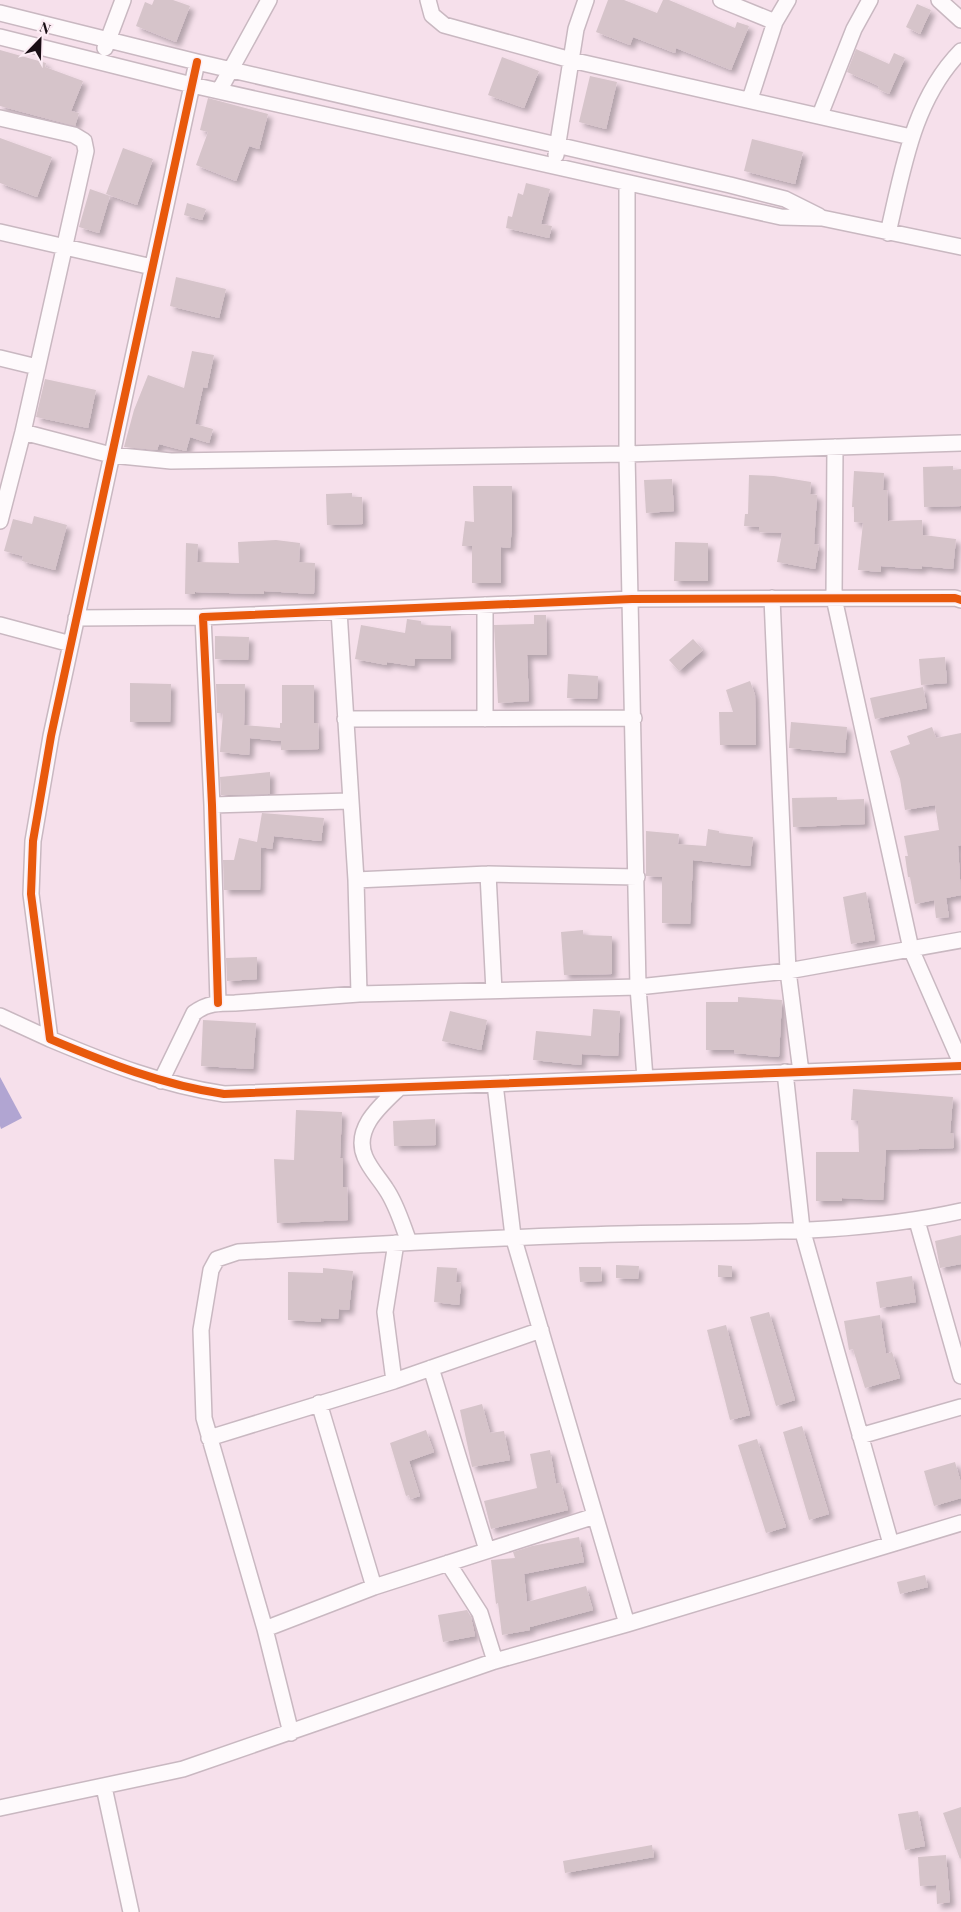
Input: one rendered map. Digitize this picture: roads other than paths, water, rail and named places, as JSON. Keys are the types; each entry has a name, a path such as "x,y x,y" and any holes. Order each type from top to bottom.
{"street":[{"path":"101,62 123,0"},
{"path":"219,91 269,0"},
{"path":"428,0 432,15 444,25 571,60 750,99 911,137"},
{"path":"554,167 576,30 586,0"},
{"path":"720,0 775,22"},
{"path":"750,99 775,22 788,0"},
{"path":"820,115 854,29 870,0"},
{"path":"939,0 961,20"},
{"path":"0,12 197,62 785,199 822,218"},
{"path":"0,37 192,85 627,183 781,216 822,218 961,247"},
{"path":"888,233 911,137 943,70 961,51"},
{"path":"50,1039 31,894 33,841 51,736 197,62"},
{"path":"375,126 381,104"},
{"path":"0,118 74,135 84,141 86,151 23,432 6,468 0,521"},
{"path":"474,149 478,127"},
{"path":"678,194 682,175"},
{"path":"627,183 627,454 632,598 638,987 645,1078"},
{"path":"0,232 152,267"},
{"path":"0,358 37,367"},
{"path":"23,432 111,455 171,461 627,454 961,442"},
{"path":"0,1016 96,1059 184,1088 224,1094 398,1089 961,1065 911,949 834,598 835,447"},
{"path":"76,618 203,617 632,598 955,598 961,600"},
{"path":"772,598 788,971 802,1230 891,1544"},
{"path":"485,605 485,719"},
{"path":"339,611 349,801 356,880 359,994"},
{"path":"203,617 212,805 218,1003"},
{"path":"0,625 71,644"},
{"path":"345,719 634,718"},
{"path":"212,805 349,801"},
{"path":"356,880 488,874 637,877"},
{"path":"488,874 494,991"},
{"path":"161,1081 194,1013 203,1006 218,1003 236,1004 359,994 638,987 788,971 961,940"},
{"path":"495,1084 514,1236 627,1624"},
{"path":"394,1380 385,1312 403,1243 397,1209 387,1190 369,1164 362,1146 366,1126 377,1108 398,1089"},
{"path":"291,1733 265,1628 204,1418 202,1330 211,1270 218,1259 238,1252 514,1236 802,1230 917,1221 961,1211"},
{"path":"917,1221 961,1376"},
{"path":"209,1438 431,1368 541,1330"},
{"path":"431,1368 487,1550"},
{"path":"319,1403 374,1587"},
{"path":"860,1436 961,1407"},
{"path":"265,1628 374,1587 595,1516"},
{"path":"0,1808 183,1769 495,1662 961,1523"},
{"path":"448,1563 480,1614 495,1662"},
{"path":"104,1787 130,1912"}]}
